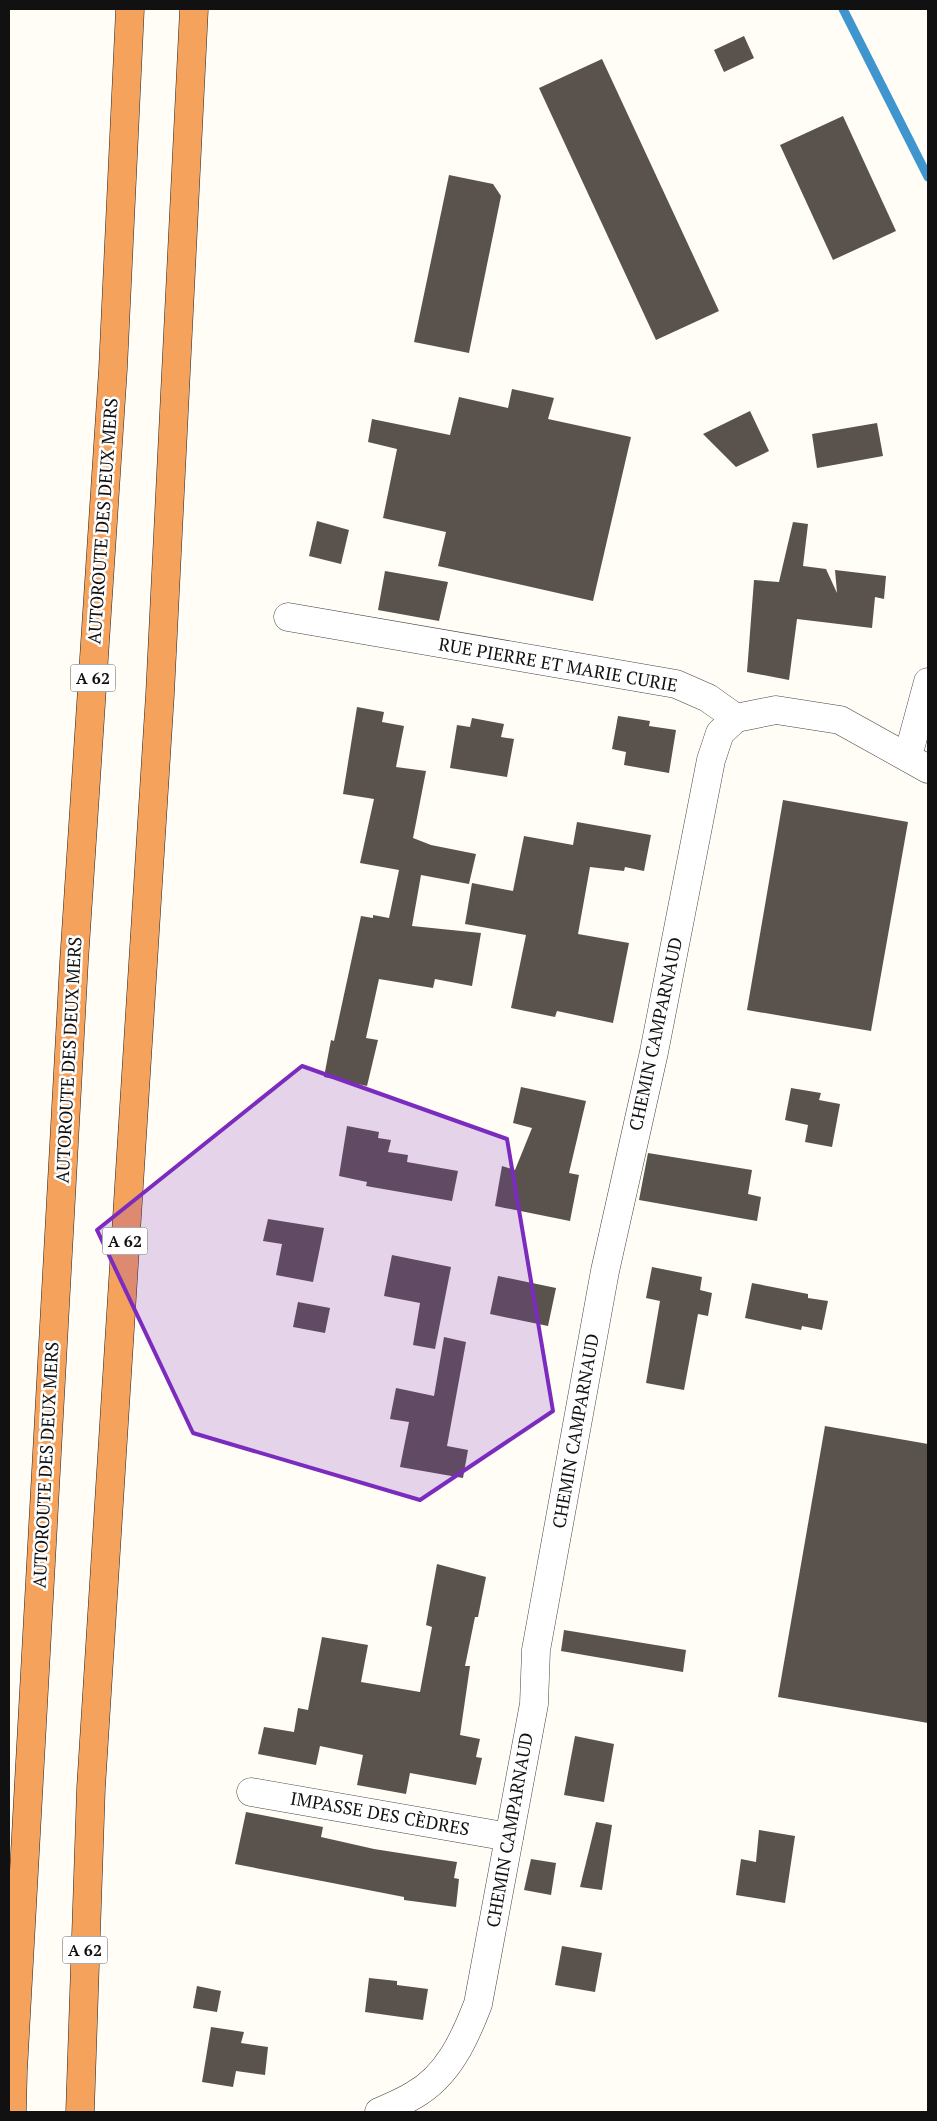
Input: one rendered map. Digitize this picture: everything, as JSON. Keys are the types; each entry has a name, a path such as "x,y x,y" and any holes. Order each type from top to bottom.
{"highway":[{"name":"AUTOROUTE DES DEUX MERS","path":"12,2112 12,2071 74,962 113,369 130,9"},
{"name":"A 62","path":"80,2112 90,1788 160,694 194,9"}],"street":[{"name":"RUE PIERRE ET MARIE CURIE","path":"288,617 676,684 708,698 736,718"},
{"path":"736,718 776,710 840,720 918,762 928,682"},
{"name":"CHEMIN CAMPARNAUD","path":"379,2112 416,2094 445,2068 463,2043 478,2004 534,1704 536,1650 605,1271 654,1052 711,760 720,732 736,718"},
{"name":"IMPASSE DES CÈDRES","path":"251,1792 509,1837"}],"highlighted area":[{"path":"302,1066 507,1139 553,1411 420,1500 193,1433 97,1230"}],"building":[{"path":"744,36 754,58 724,72 714,50"},
{"path":"602,59 719,311 656,340 539,88"},
{"path":"843,116 896,231 833,260 780,145"},
{"path":"449,175 493,184 501,196 469,353 414,342"},
{"path":"512,389 554,398 548,419 631,437 593,601 438,566 446,532 383,518 397,449 368,442 372,419 450,435 459,397 508,408"},
{"path":"750,411 769,451 736,467 703,434"},
{"path":"877,423 883,456 817,468 812,434"},
{"path":"317,521 349,530 341,564 309,556"},
{"path":"793,522 808,524 803,566 826,569 837,593 835,570 886,576 884,599 875,597 872,628 797,619 789,680 747,672 754,580 779,582"},
{"path":"385,571 448,582 439,621 378,610"},
{"path":"357,707 384,712 382,722 404,726 396,767 426,771 413,838 431,845 476,854 469,884 421,875 412,926 481,933 472,986 435,979 433,988 379,979 366,1038 378,1040 367,1086 324,1077 331,1040 334,1041 361,916 373,918 373,915 389,918 399,870 360,863 374,799 343,794"},
{"path":"618,716 650,721 649,726 676,730 669,773 624,765 626,752 612,749"},
{"path":"472,718 504,724 501,737 514,739 507,777 450,768 457,725 470,727"},
{"path":"783,800 908,822 871,1031 747,1010"},
{"path":"577,822 651,835 644,871 625,867 624,871 590,867 578,934 629,943 613,1023 557,1011 555,1017 511,1008 526,935 465,924 472,883 513,891 524,836 573,845"},
{"path":"521,1087 586,1101 569,1173 579,1175 570,1221 495,1206 502,1166 515,1170 532,1128 513,1123"},
{"path":"791,1088 821,1093 819,1100 840,1104 832,1147 805,1142 808,1125 785,1120"},
{"path":"347,1126 379,1132 378,1138 391,1140 388,1152 408,1155 407,1162 458,1171 452,1201 366,1186 367,1182 339,1176"},
{"path":"648,1153 752,1170 748,1194 761,1197 757,1221 639,1200"},
{"path":"268,1219 324,1228 313,1282 276,1275 282,1244 263,1241"},
{"path":"392,1255 451,1267 435,1349 413,1345 420,1303 384,1296"},
{"path":"652,1267 702,1277 700,1290 712,1293 708,1316 698,1314 684,1390 646,1383 660,1301 646,1298"},
{"path":"498,1276 556,1288 548,1326 490,1314"},
{"path":"752,1283 808,1294 808,1298 828,1301 822,1330 802,1326 801,1330 745,1318"},
{"path":"298,1302 330,1308 325,1333 293,1327"},
{"path":"444,1337 466,1342 447,1446 468,1450 463,1478 400,1467 409,1422 390,1419 396,1388 434,1396"},
{"path":"825,1426 928,1444 928,1723 778,1697"},
{"path":"437,1564 486,1577 478,1617 475,1617 465,1666 470,1666 460,1735 480,1739 476,1757 482,1758 476,1785 410,1773 406,1794 357,1785 363,1755 320,1746 316,1765 258,1754 264,1727 294,1732 298,1708 308,1710 322,1637 368,1645 361,1682 420,1692 432,1627 426,1625"},
{"path":"564,1630 686,1650 683,1672 561,1651"},
{"path":"575,1736 614,1744 604,1802 564,1795"},
{"path":"246,1812 323,1827 321,1837 374,1849 457,1862 454,1878 459,1879 456,1907 404,1900 404,1897 235,1864"},
{"path":"596,1822 612,1825 602,1890 580,1887"},
{"path":"759,1830 795,1836 785,1903 736,1895 741,1859 756,1862"},
{"path":"531,1859 556,1863 551,1895 524,1890"},
{"path":"562,1946 602,1953 595,1992 555,1985"},
{"path":"369,1978 397,1981 397,1985 428,1989 423,2020 365,2012"},
{"path":"197,1986 221,1991 217,2012 193,2008"},
{"path":"211,2027 244,2032 241,2043 268,2047 265,2075 236,2071 233,2087 202,2082"}],"waterway":[{"path":"843,9 928,177"}]}
